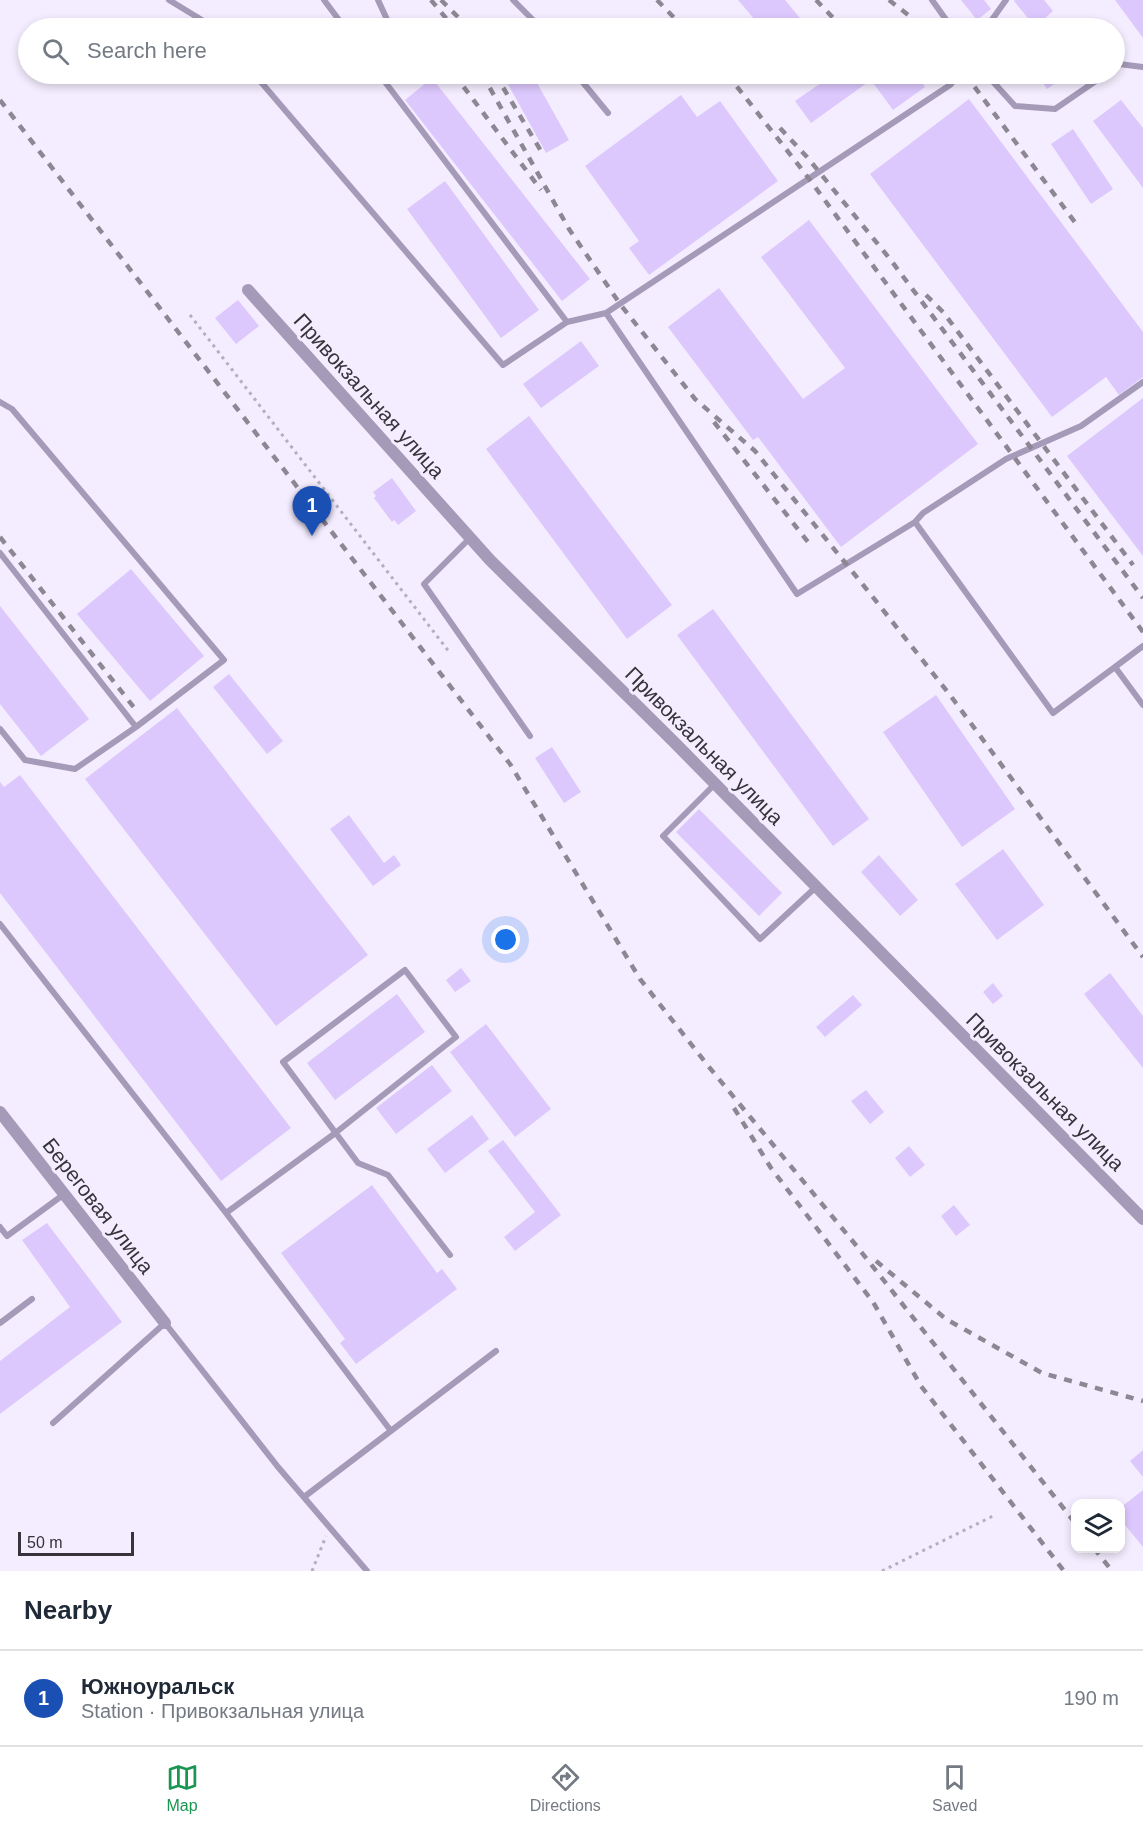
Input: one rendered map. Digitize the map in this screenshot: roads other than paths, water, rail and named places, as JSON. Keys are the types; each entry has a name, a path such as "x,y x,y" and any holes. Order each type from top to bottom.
{"street":[{"name":"Привокзальная улица","path":"248,290 470,538 1143,1219"},
{"name":"Береговая улица","path":"0,1112 165,1323"}],"lane":[{"path":"169,0 199,18"},
{"path":"324,0 338,18"},
{"path":"378,0 386,18"},
{"path":"513,0 530,18"},
{"path":"932,0 945,18"},
{"path":"993,18 1006,0"},
{"path":"1125,65 1143,67"},
{"path":"263,84 503,365 567,322 606,314 951,84"},
{"path":"387,84 567,322"},
{"path":"584,84 608,113"},
{"path":"995,84 1015,106 1055,109 1091,84"},
{"path":"606,314 796,594 915,522 923,513 1006,459 1081,426 1143,382"},
{"path":"0,402 12,409 224,660 136,727 75,769 25,760 0,729"},
{"path":"915,522 1053,713 1143,646"},
{"path":"470,538 424,584 530,736"},
{"path":"0,553 136,727"},
{"path":"1114,667 1143,705"},
{"path":"715,784 663,836 760,939 816,887"},
{"path":"0,924 226,1213 391,1431"},
{"path":"226,1213 334,1134 456,1037 405,970 283,1062 334,1134 358,1163 388,1175 450,1255"},
{"path":"0,1227 7,1236 63,1195"},
{"path":"0,1323 32,1299"},
{"path":"53,1423 165,1323 304,1497 367,1571"},
{"path":"304,1497 496,1351"}],"railway":[{"path":"431,0 446,18"},
{"path":"441,0 459,18"},
{"path":"657,0 674,18"},
{"path":"816,0 833,18"},
{"path":"889,0 912,18"},
{"path":"462,84 541,190"},
{"path":"488,84 569,229 620,304 695,399 755,451 872,596 950,695 1143,957"},
{"path":"501,84 544,156"},
{"path":"735,84 804,172 1143,632"},
{"path":"972,84 1077,225"},
{"path":"0,100 510,764 640,979 709,1067 855,1244 1071,1518"},
{"path":"780,128 807,157 890,259 1143,598"},
{"path":"926,295 943,312 1133,565"},
{"path":"714,422 808,542"},
{"path":"0,537 136,710"},
{"path":"734,1108 771,1168 873,1302 921,1386 1064,1571"},
{"path":"876,1261 946,1319 1042,1373 1143,1401"},
{"path":"1098,1553 1112,1571"}],"place":[{"name":"Южноуральск","path":"312,536"}]}
